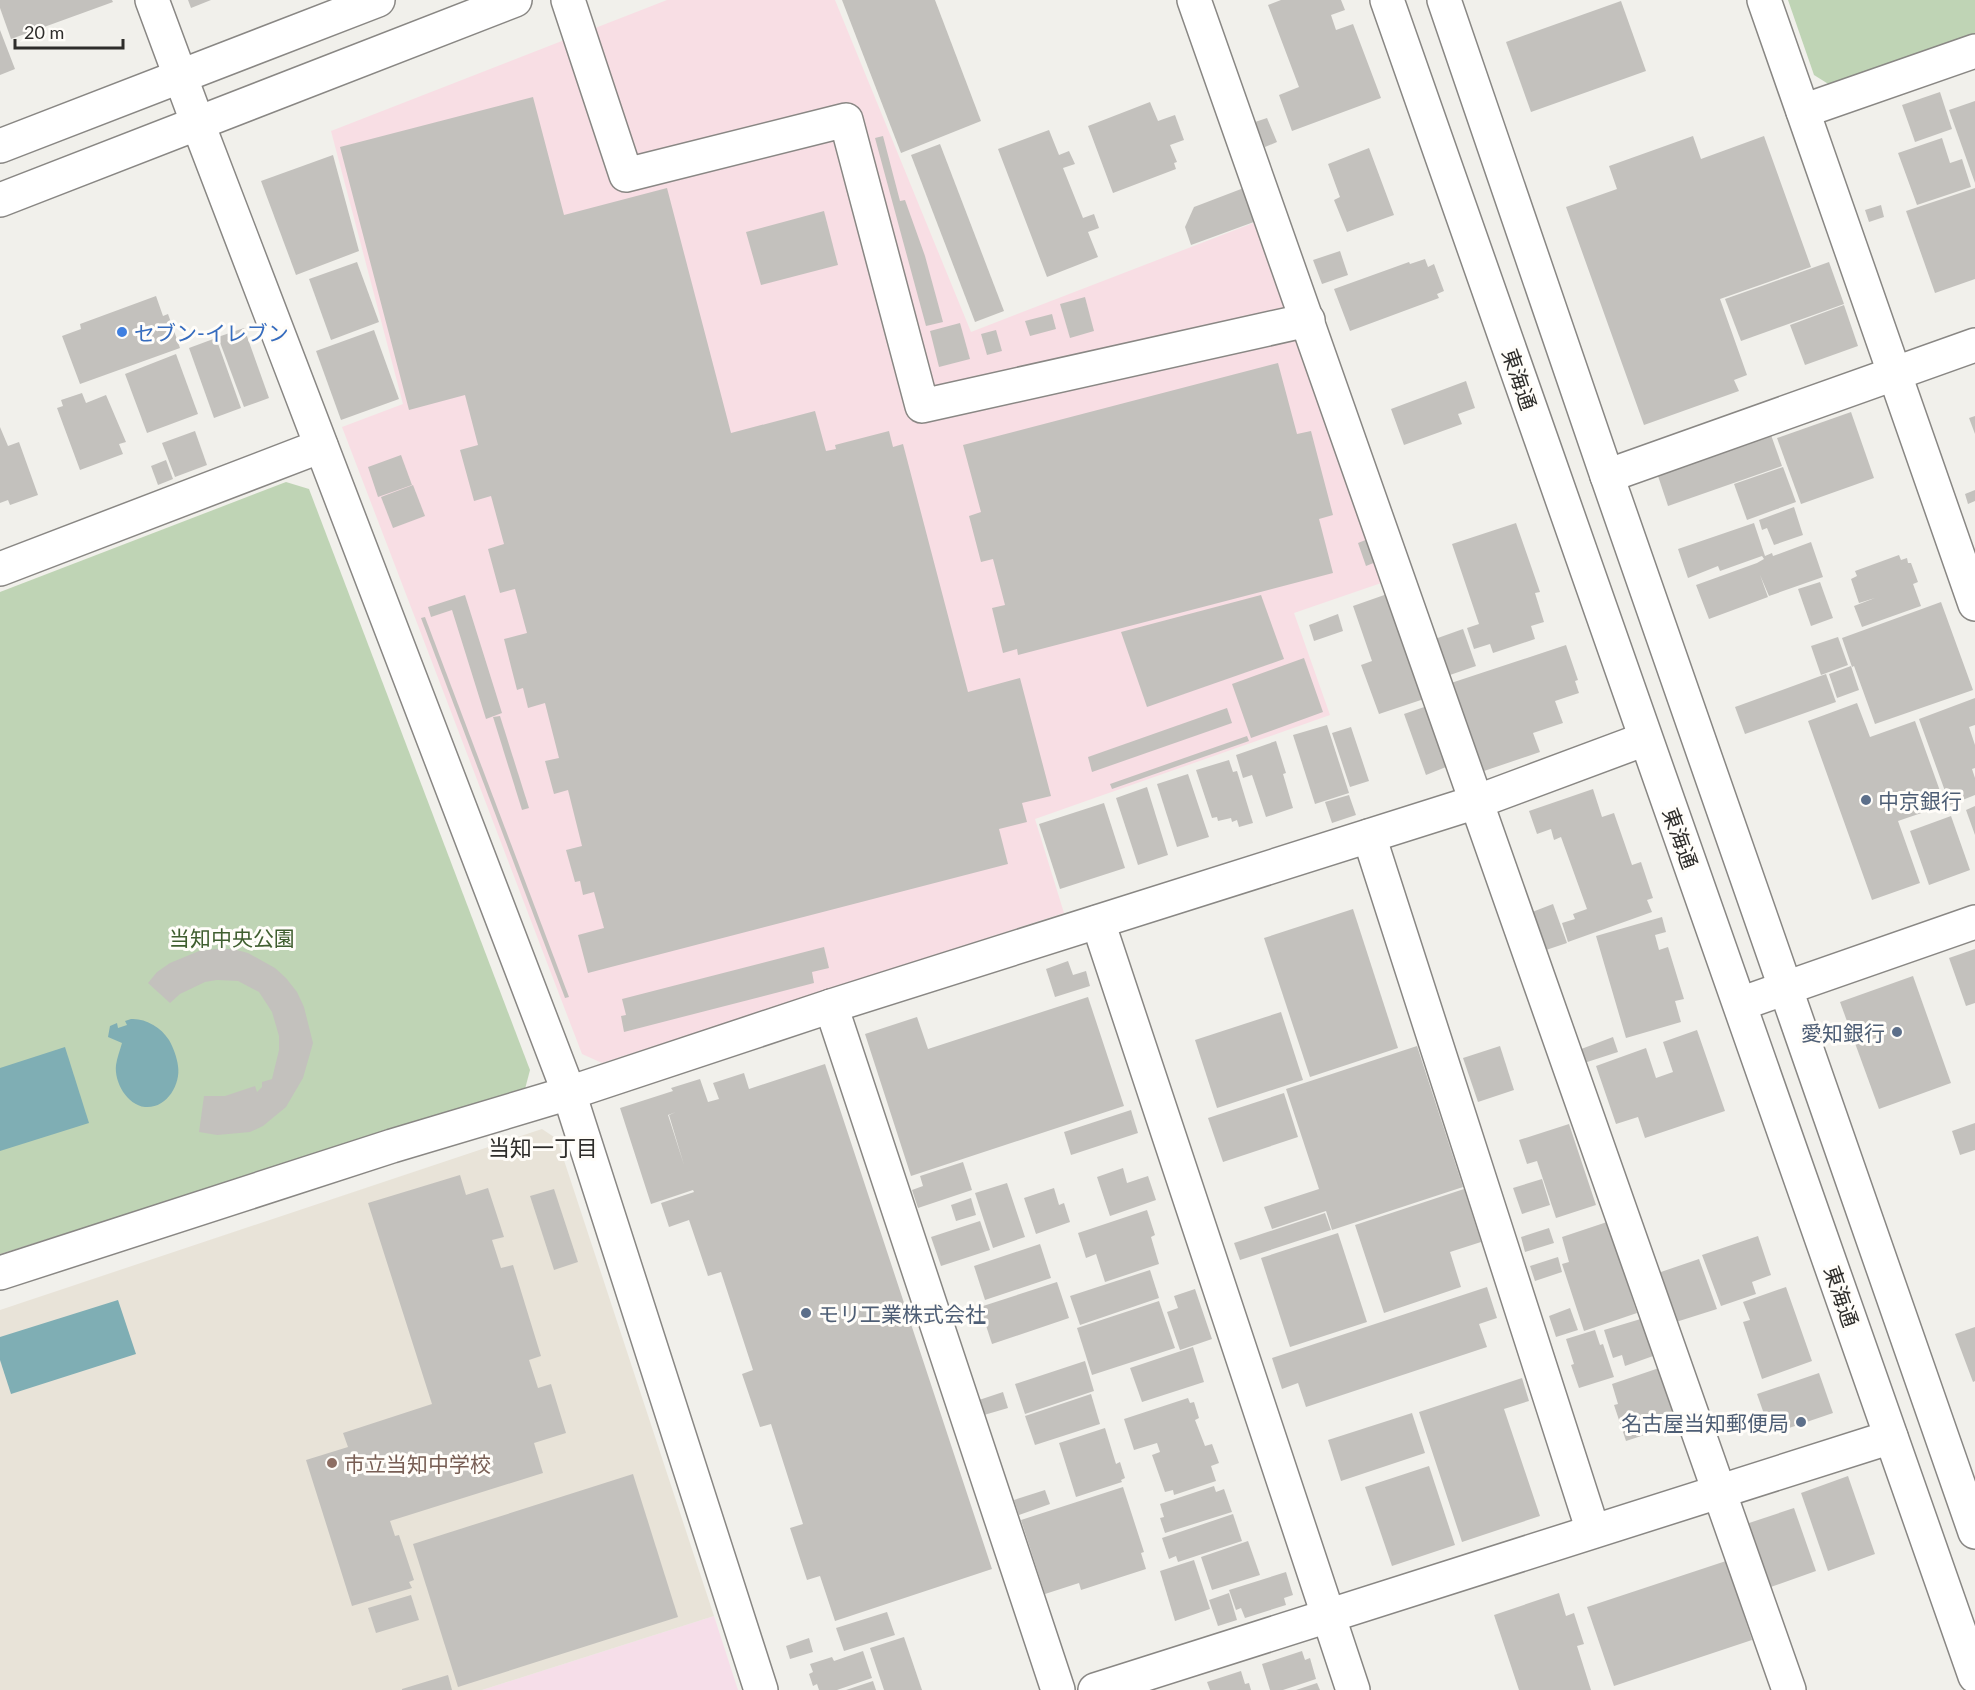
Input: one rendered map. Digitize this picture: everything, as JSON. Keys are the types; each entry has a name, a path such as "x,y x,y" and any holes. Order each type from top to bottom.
{"street":[{"path":"152,0 569,1094 761,1690"},
{"path":"0,146 378,0"},
{"path":"0,200 515,0"},
{"path":"568,0 626,175 846,120 922,406 1308,320"},
{"path":"1194,0 1789,1690"},
{"name":"東海通","path":"1387,0 1975,1676"},
{"path":"1764,0 1975,604"},
{"path":"1448,1 1607,476 1975,1532"},
{"path":"1803,111 1975,51"},
{"path":"1607,476 1975,345"},
{"path":"0,569 321,446"},
{"path":"0,1273 392,1146 569,1094 831,1006 1476,802 1645,739"},
{"path":"1369,836 1593,1531"},
{"path":"1098,922 1353,1690"},
{"path":"1740,1004 1975,922"},
{"path":"831,1006 1058,1690"},
{"path":"1095,1690 1891,1437"}],"shaded area":[{"path":"667,0 835,0 971,332 1261,220 1387,581 1294,613 1330,715 1035,819 1064,913 602,1063 582,1054 342,427 403,404 331,131"},
{"name":"市立当知中学校","path":"542,1129 557,1139 714,1616 482,1690 0,1690 0,1310"},
{"path":"714,1616 738,1690 482,1690"}],"green space":[{"path":"1788,0 1975,0 1975,34 1830,85 1814,75"},
{"name":"当知中央公園","path":"286,482 309,489 530,1070 525,1089 0,1254 0,592"}],"water":[{"path":"131,1019 147,1022 162,1031 177,1059 178,1073 174,1088 165,1100 153,1107 145,1107 133,1102 123,1092 117,1078 116,1065 122,1043 108,1037 110,1026 117,1023 118,1028 127,1025 125,1021"},
{"path":"65,1047 89,1123 0,1151 0,1068"},
{"path":"118,1300 136,1354 11,1394 0,1360 0,1337"}],"building":[{"path":"0,0 112,0 113,2 11,39 0,8"},
{"path":"188,0 211,0 191,8"},
{"path":"842,0 935,0 981,121 901,153"},
{"path":"1281,0 1341,0 1345,10 1331,15 1336,30 1353,24 1381,98 1292,131 1279,95 1299,87 1268,5"},
{"path":"1621,1 1646,71 1531,112 1506,42"},
{"path":"0,30 15,69 0,75"},
{"path":"1940,92 1952,129 1915,142 1902,105"},
{"path":"533,97 564,215 667,188 731,433 815,411 826,451 836,449 835,445 889,431 893,447 903,444 968,692 1020,678 1051,796 1022,803 1027,822 999,829 1008,864 588,973 578,935 604,928 594,892 583,895 580,881 575,882 566,850 582,846 568,790 554,794 545,761 559,758 545,703 528,708 523,688 517,690 504,639 527,633 515,589 500,593 488,549 504,544 491,496 474,501 460,450 478,445 465,395 409,410 340,147"},
{"path":"1975,101 1975,183 1949,110"},
{"path":"1150,102 1158,121 1175,115 1184,140 1170,145 1177,162 1174,163 1176,169 1113,193 1088,126"},
{"path":"1267,118 1277,142 1265,147 1255,122"},
{"path":"1049,130 1059,155 1069,151 1075,164 1063,168 1083,218 1094,214 1099,228 1088,232 1098,257 1047,277 998,149"},
{"path":"883,136 900,201 905,200 925,256 943,322 926,326 875,138"},
{"path":"1693,136 1701,159 1764,136 1811,267 1720,299 1747,375 1734,380 1739,391 1644,425 1566,207 1617,189 1609,166"},
{"path":"1942,138 1950,163 1962,159 1971,187 1917,205 1898,153"},
{"path":"940,144 1004,311 975,322 911,155"},
{"path":"1369,148 1394,215 1347,232 1334,200 1340,197 1328,164"},
{"path":"333,155 359,251 296,275 261,181"},
{"path":"1249,186 1262,219 1191,245 1185,227 1194,207"},
{"path":"1975,188 1975,279 1935,293 1906,211"},
{"path":"1881,205 1884,217 1869,222 1865,210"},
{"path":"824,211 838,265 761,285 746,232"},
{"path":"1340,251 1348,275 1322,284 1313,260"},
{"path":"1425,259 1428,267 1434,264 1444,291 1437,294 1439,298 1350,331 1334,289 1409,262 1410,264"},
{"path":"357,262 379,322 331,340 309,279"},
{"path":"1829,262 1844,304 1741,341 1725,299"},
{"path":"156,296 163,316 168,314 180,348 80,384 62,336 81,329 80,324"},
{"path":"1085,297 1094,331 1070,338 1060,304"},
{"path":"1844,305 1858,346 1805,365 1790,325"},
{"path":"1052,314 1056,329 1030,336 1025,321"},
{"path":"960,323 970,359 939,367 930,331"},
{"path":"244,328 269,398 244,407 218,337"},
{"path":"374,330 399,399 341,420 316,351"},
{"path":"996,330 1002,351 987,355 981,334"},
{"path":"216,338 241,408 214,418 189,348"},
{"path":"176,354 198,414 147,433 125,374"},
{"path":"1278,363 1297,434 1311,431 1333,515 1319,519 1333,573 1018,655 1017,649 1003,653 992,608 1005,605 993,559 981,562 969,516 981,512 963,445"},
{"path":"1466,381 1475,408 1458,414 1462,424 1404,445 1391,409"},
{"path":"82,393 86,403 106,395 126,442 119,444 123,454 80,470 57,408 63,406 61,400"},
{"path":"1851,412 1874,478 1801,504 1777,438"},
{"path":"1975,416 1975,434 1969,418"},
{"path":"0,427 8,446 19,442 38,495 10,505 8,500 0,503"},
{"path":"195,431 207,465 175,477 162,443"},
{"path":"1771,435 1782,466 1668,506 1658,476"},
{"path":"401,455 412,485 378,497 368,467"},
{"path":"166,460 173,479 158,485 151,466"},
{"path":"1783,467 1796,502 1747,520 1734,484"},
{"path":"413,485 425,516 393,528 381,497"},
{"path":"1975,490 1975,501 1968,504 1965,494"},
{"path":"1794,507 1803,535 1774,545 1767,528 1762,530 1759,520"},
{"path":"1516,523 1540,592 1535,593 1544,622 1531,626 1535,639 1493,653 1490,644 1474,649 1467,628 1479,624 1452,544"},
{"path":"1754,523 1765,556 1772,553 1773,556 1811,542 1823,577 1769,596 1760,575 1768,597 1709,619 1696,585 1764,559 1762,556 1720,571 1718,566 1688,578 1678,549"},
{"path":"1368,539 1376,562 1366,566 1358,543"},
{"path":"1899,555 1901,560 1907,558 1908,563 1911,563 1918,582 1913,584 1921,606 1862,627 1854,606 1875,598 1859,603 1851,579 1857,576 1855,571"},
{"path":"1820,582 1833,618 1811,626 1798,589"},
{"path":"1390,593 1427,698 1379,714 1361,665 1372,661 1353,606"},
{"path":"465,595 502,713 486,719 452,610 431,617 428,607"},
{"path":"1261,595 1284,659 1147,707 1121,632"},
{"path":"1941,602 1973,690 1875,724 1842,638"},
{"path":"1338,614 1343,631 1314,641 1309,625"},
{"path":"425,617 569,997 565,998 421,618"},
{"path":"1463,629 1476,666 1447,676 1435,639"},
{"path":"1838,637 1848,665 1821,675 1811,646"},
{"path":"1566,645 1578,680 1575,681 1579,693 1555,701 1563,723 1533,733 1540,752 1481,772 1451,683"},
{"path":"1304,658 1323,712 1251,738 1232,684"},
{"path":"1851,666 1859,690 1837,698 1829,674"},
{"path":"1826,674 1836,702 1745,734 1735,707"},
{"path":"1975,698 1975,725 1969,727 1975,745 1975,768 1972,769 1975,778 1975,795 1950,805 1919,719"},
{"path":"1857,703 1870,737 1915,721 1945,805 1898,821 1920,883 1872,900 1808,721"},
{"path":"1430,705 1451,765 1426,775 1404,714"},
{"path":"1227,708 1232,723 1092,772 1088,757"},
{"path":"500,716 529,808 522,810 493,717"},
{"path":"1327,725 1349,793 1315,804 1293,735"},
{"path":"1351,727 1369,781 1350,787 1332,733"},
{"path":"1247,736 1249,741 1112,789 1110,784"},
{"path":"1276,741 1286,773 1283,774 1293,808 1266,817 1252,775 1243,778 1236,755"},
{"path":"1229,760 1233,772 1237,771 1253,823 1239,827 1237,820 1232,822 1231,818 1218,821 1217,817 1212,818 1196,770"},
{"path":"1188,774 1209,837 1177,847 1157,784"},
{"path":"1147,787 1168,855 1138,865 1116,798"},
{"path":"1593,789 1602,817 1614,813 1632,865 1641,862 1653,898 1647,900 1652,912 1568,942 1562,923 1575,919 1573,914 1587,909 1561,837 1554,840 1551,829 1537,834 1529,811"},
{"path":"1349,795 1356,815 1332,823 1325,802"},
{"path":"1104,803 1125,868 1060,889 1039,824"},
{"path":"1975,806 1975,835 1966,810"},
{"path":"1951,816 1970,870 1929,885 1910,831"},
{"path":"1553,904 1567,943 1540,952 1527,914"},
{"path":"1353,909 1398,1048 1310,1077 1264,938"},
{"path":"1662,917 1666,932 1655,935 1659,950 1668,947 1684,999 1675,1001 1681,1022 1626,1038 1596,936"},
{"path":"824,947 829,968 812,972 814,983 624,1032 621,1016 626,1015 622,999"},
{"path":"233,949 248,953 275,968 286,978 297,992 304,1007 313,1043 303,1078 286,1107 263,1126 250,1132 217,1135 199,1132 204,1096 225,1096 255,1086 257,1092 262,1087 262,1082 272,1079 279,1050 279,1036 272,1012 259,992 238,981 217,980 205,982 180,994 170,1003 148,983 157,972 170,963 199,951"},
{"path":"1975,949 1975,1003 1966,1006 1949,958"},
{"path":"1068,961 1073,975 1086,971 1090,986 1055,997 1046,969"},
{"path":"1913,976 1951,1083 1879,1109 1840,1002"},
{"path":"1088,997 1124,1106 911,1176 865,1034 917,1017 928,1049"},
{"path":"1281,1012 1303,1080 1217,1108 1195,1040"},
{"path":"1697,1030 1725,1111 1645,1138 1638,1117 1616,1124 1596,1066 1646,1048 1656,1078 1673,1072 1663,1042"},
{"path":"1613,1037 1618,1052 1581,1064 1576,1051"},
{"path":"1417,1046 1463,1187 1332,1230 1326,1211 1272,1229 1264,1207 1319,1189 1286,1089"},
{"path":"1500,1046 1514,1090 1478,1102 1463,1058"},
{"path":"825,1064 992,1569 835,1621 820,1576 807,1580 790,1528 803,1524 771,1424 760,1427 742,1374 753,1370 721,1272 708,1276 689,1220 669,1227 661,1203 694,1192 693,1190 651,1204 620,1108 673,1091 671,1088 700,1079 708,1102 719,1099 713,1083 744,1073 749,1089","holes":["676,1112 669,1115 684,1165 668,1115"]},
{"path":"1284,1093 1298,1137 1223,1162 1208,1118"},
{"path":"1131,1110 1138,1133 1071,1155 1064,1132"},
{"path":"1975,1123 1975,1150 1960,1155 1952,1131"},
{"path":"1569,1124 1596,1205 1556,1218 1537,1161 1527,1164 1519,1140"},
{"path":"963,1162 972,1190 918,1208 912,1190 923,1186 920,1176"},
{"path":"1123,1168 1127,1183 1148,1176 1156,1200 1110,1216 1097,1177"},
{"path":"460,1175 466,1195 488,1188 504,1237 492,1240 501,1268 513,1265 541,1356 529,1360 538,1388 551,1384 566,1433 534,1443 543,1473 390,1521 395,1536 399,1535 414,1580 409,1582 412,1588 352,1606 306,1460 348,1447 343,1433 432,1404 368,1203"},
{"path":"1542,1179 1550,1205 1522,1214 1513,1188"},
{"path":"1007,1183 1025,1237 993,1248 975,1193"},
{"path":"1054,1188 1059,1205 1064,1203 1070,1222 1036,1234 1024,1198"},
{"path":"554,1189 578,1262 554,1270 530,1196"},
{"path":"1464,1189 1481,1242 1450,1252 1461,1287 1384,1313 1355,1225"},
{"path":"971,1198 976,1215 956,1221 951,1205"},
{"path":"1147,1210 1155,1235 1151,1237 1159,1264 1105,1282 1096,1254 1086,1258 1078,1233"},
{"path":"1325,1213 1331,1230 1240,1260 1234,1243"},
{"path":"980,1221 990,1250 941,1266 931,1237"},
{"path":"1607,1222 1637,1313 1584,1331 1562,1264 1569,1262 1562,1237"},
{"path":"1549,1228 1554,1243 1525,1252 1521,1237"},
{"path":"1338,1233 1367,1322 1290,1347 1261,1258"},
{"path":"1758,1236 1771,1275 1752,1282 1756,1294 1721,1306 1702,1255"},
{"path":"1040,1244 1051,1278 985,1300 974,1266"},
{"path":"1558,1257 1562,1272 1535,1281 1530,1266"},
{"path":"1699,1259 1717,1309 1676,1322 1655,1274"},
{"path":"1150,1270 1159,1298 1080,1325 1070,1296"},
{"path":"1057,1282 1069,1318 992,1344 980,1307"},
{"path":"1487,1287 1497,1318 1479,1324 1487,1347 1306,1407 1298,1383 1282,1389 1272,1358"},
{"path":"1786,1287 1812,1361 1762,1379 1743,1322 1750,1320 1743,1302"},
{"path":"1195,1289 1212,1339 1180,1350 1167,1312 1178,1308 1174,1296"},
{"path":"1159,1301 1175,1348 1092,1375 1077,1328"},
{"path":"1570,1308 1578,1330 1556,1337 1549,1316"},
{"path":"1644,1318 1656,1355 1625,1366 1622,1355 1613,1358 1604,1330"},
{"path":"1975,1327 1975,1381 1973,1382 1955,1334"},
{"path":"1595,1330 1600,1345 1603,1344 1614,1377 1579,1388 1571,1365 1574,1364 1566,1339"},
{"path":"1193,1347 1204,1382 1142,1402 1130,1368"},
{"path":"1085,1361 1094,1391 1025,1414 1015,1384"},
{"path":"1662,1367 1678,1424 1626,1441 1614,1405 1618,1404 1612,1384"},
{"path":"1819,1373 1833,1413 1771,1434 1757,1394"},
{"path":"1522,1378 1529,1401 1504,1409 1540,1516 1462,1542 1419,1412"},
{"path":"1003,1392 1008,1408 984,1415 979,1400"},
{"path":"1091,1394 1100,1424 1035,1445 1025,1416"},
{"path":"1188,1398 1190,1403 1194,1402 1199,1418 1195,1420 1205,1446 1212,1444 1219,1463 1211,1466 1216,1481 1174,1495 1173,1490 1165,1492 1152,1455 1160,1452 1157,1443 1134,1450 1124,1419"},
{"path":"1412,1413 1425,1453 1341,1481 1328,1440"},
{"path":"1105,1428 1116,1464 1120,1462 1125,1478 1121,1480 1122,1482 1076,1497 1059,1443"},
{"path":"1429,1466 1455,1545 1392,1566 1365,1487"},
{"path":"633,1474 678,1617 458,1687 413,1544"},
{"path":"1848,1476 1875,1554 1828,1571 1801,1493"},
{"path":"1214,1486 1216,1492 1224,1489 1232,1512 1165,1533 1160,1518 1164,1517 1160,1504"},
{"path":"1123,1487 1144,1552 1141,1553 1146,1569 1081,1590 1079,1583 1045,1594 1021,1520"},
{"path":"1045,1490 1050,1504 1019,1515 1014,1500"},
{"path":"1794,1508 1816,1571 1768,1588 1746,1524"},
{"path":"1233,1514 1242,1541 1178,1562 1176,1556 1169,1559 1162,1538"},
{"path":"1248,1541 1260,1575 1212,1590 1201,1557"},
{"path":"1194,1560 1210,1609 1175,1621 1160,1571"},
{"path":"1726,1561 1752,1640 1614,1686 1587,1607"},
{"path":"1286,1572 1293,1595 1284,1598 1286,1605 1245,1618 1241,1608 1236,1610 1229,1590"},
{"path":"1229,1593 1237,1620 1218,1626 1209,1600"},
{"path":"1559,1593 1566,1616 1574,1613 1584,1644 1577,1646 1591,1690 1519,1690 1494,1615"},
{"path":"411,1595 419,1620 376,1633 368,1608"},
{"path":"887,1612 895,1635 844,1651 836,1628"},
{"path":"904,1637 922,1690 884,1690 870,1648"},
{"path":"809,1638 813,1652 790,1659 786,1646"},
{"path":"863,1651 872,1678 837,1690 819,1690 817,1684 813,1686 809,1674 813,1672 810,1664 832,1657 834,1661"},
{"path":"1302,1651 1305,1660 1310,1658 1316,1679 1283,1690 1270,1690 1262,1664"},
{"path":"1241,1671 1245,1684 1249,1683 1251,1690 1210,1690 1207,1682"},
{"path":"448,1675 452,1690 402,1690 402,1689"},
{"path":"873,1681 876,1690 846,1690"},
{"path":"1317,1683 1320,1690 1296,1690"}],"place":[{"name":"セブン-イレブン","path":"122,332"},
{"name":"中京銀行","path":"1866,800"},
{"name":"愛知銀行","path":"1897,1032"},
{"name":"モリ工業株式会社","path":"806,1313"},
{"name":"名古屋当知郵便局","path":"1801,1422"},
{"name":"市立当知中学校","path":"332,1463"}],"district":[{"name":"当知一丁目","path":"543,1147"}]}
